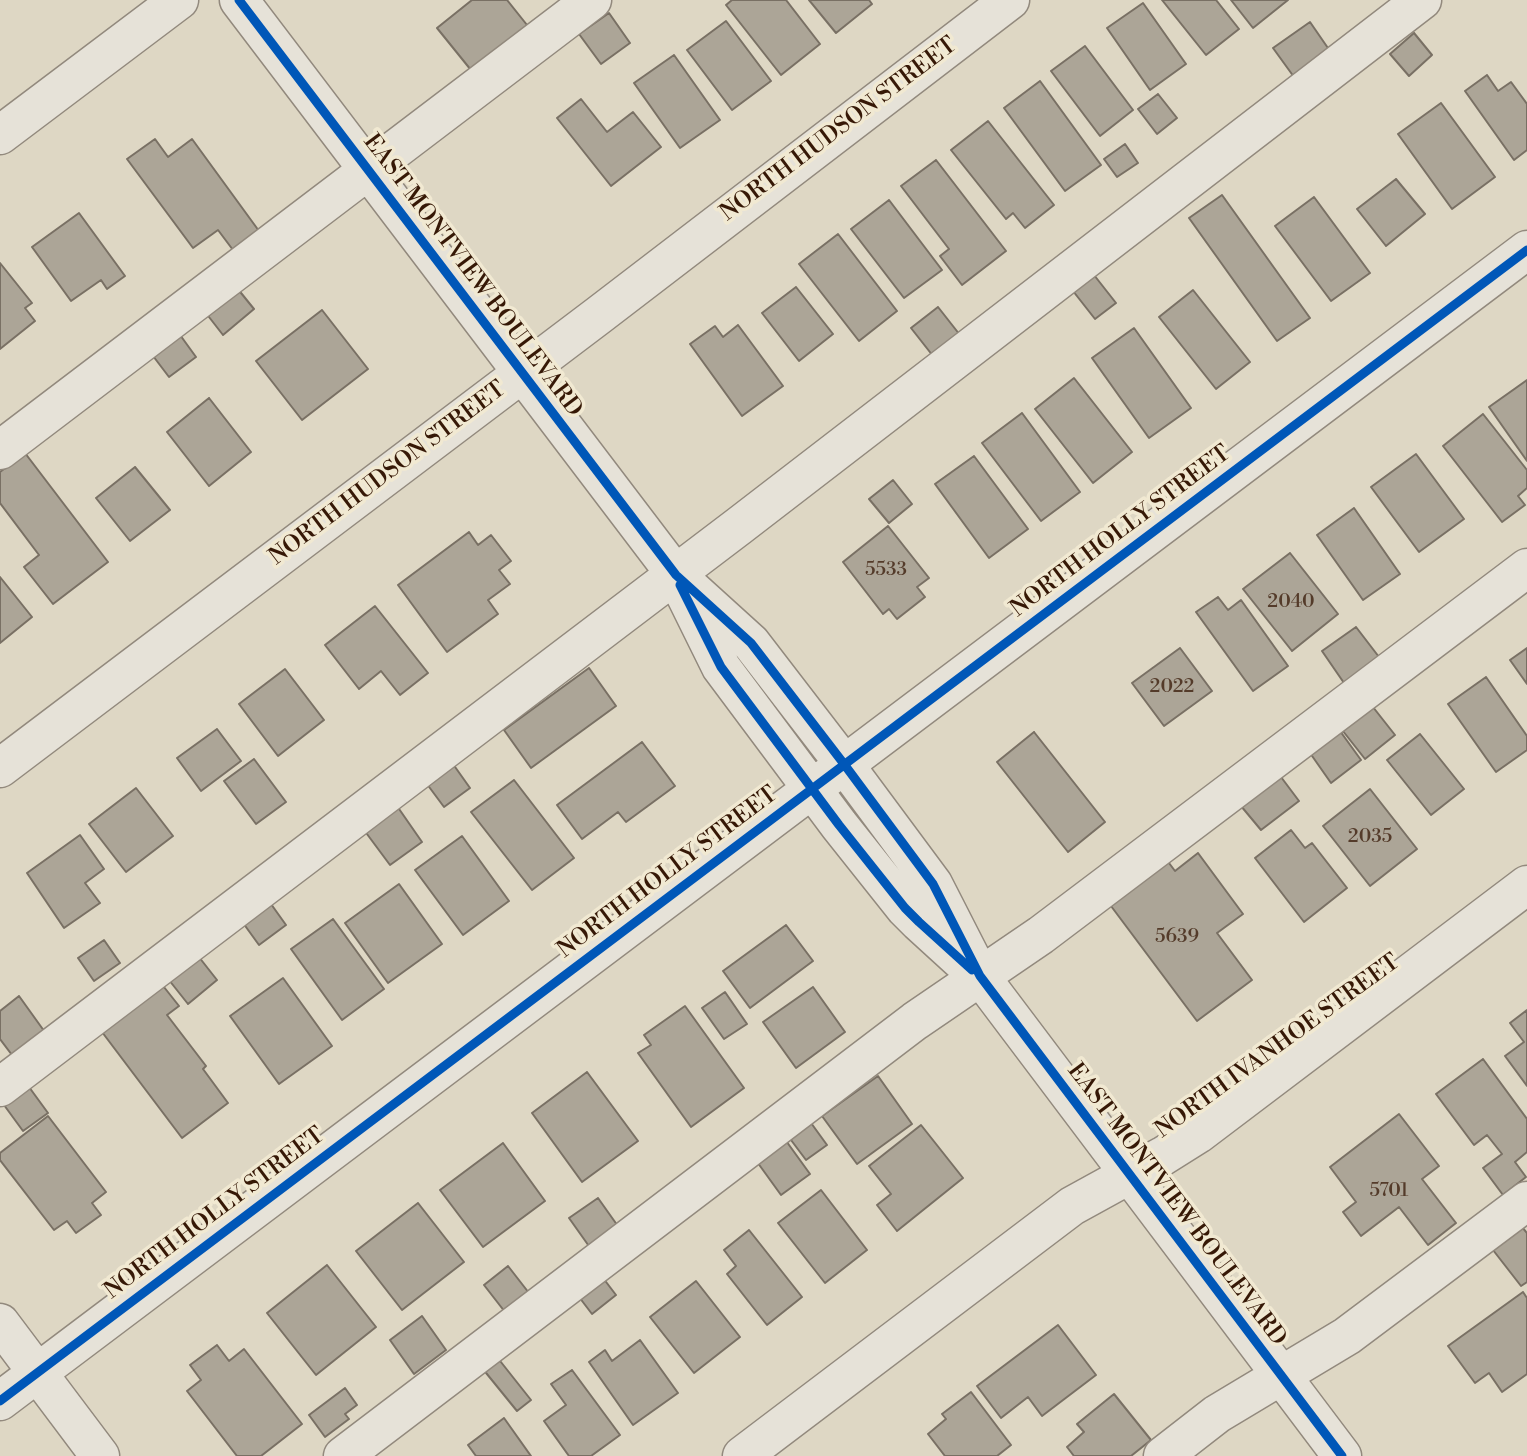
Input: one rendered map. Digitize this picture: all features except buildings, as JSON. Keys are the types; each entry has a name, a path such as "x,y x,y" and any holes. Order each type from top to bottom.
{"street":[{"path":"0,135 179,0"},
{"name":"EAST MONTVIEW BOULEVARD","path":"239,0 676,575 751,643 844,764 933,884 980,976 1342,1456"},
{"path":"0,450 592,0"},
{"name":"NORTH HUDSON STREET","path":"0,768 1010,0"},
{"path":"0,1087 676,575 1422,0"},
{"name":"NORTH HOLLY STREET","path":"0,1401 1527,250"},
{"path":"343,1456 915,1021 1045,932 1527,568"},
{"name":"EAST MONTVIEW BOULEVARD","path":"676,575 722,667 812,788 905,908 980,976"},
{"name":"NORTH IVANHOE STREET","path":"742,1456 1051,1221 1082,1200 1198,1135 1527,885"},
{"path":"1163,1456 1217,1414 1348,1336 1527,1200"},
{"path":"0,1323 100,1456"}],"cycle path":[{"path":"239,0 676,575 751,643 844,764 933,884 980,976 1342,1456"},
{"path":"0,1401 1527,250"},
{"path":"680,585 721,667 839,825 905,908 972,970"}]}
